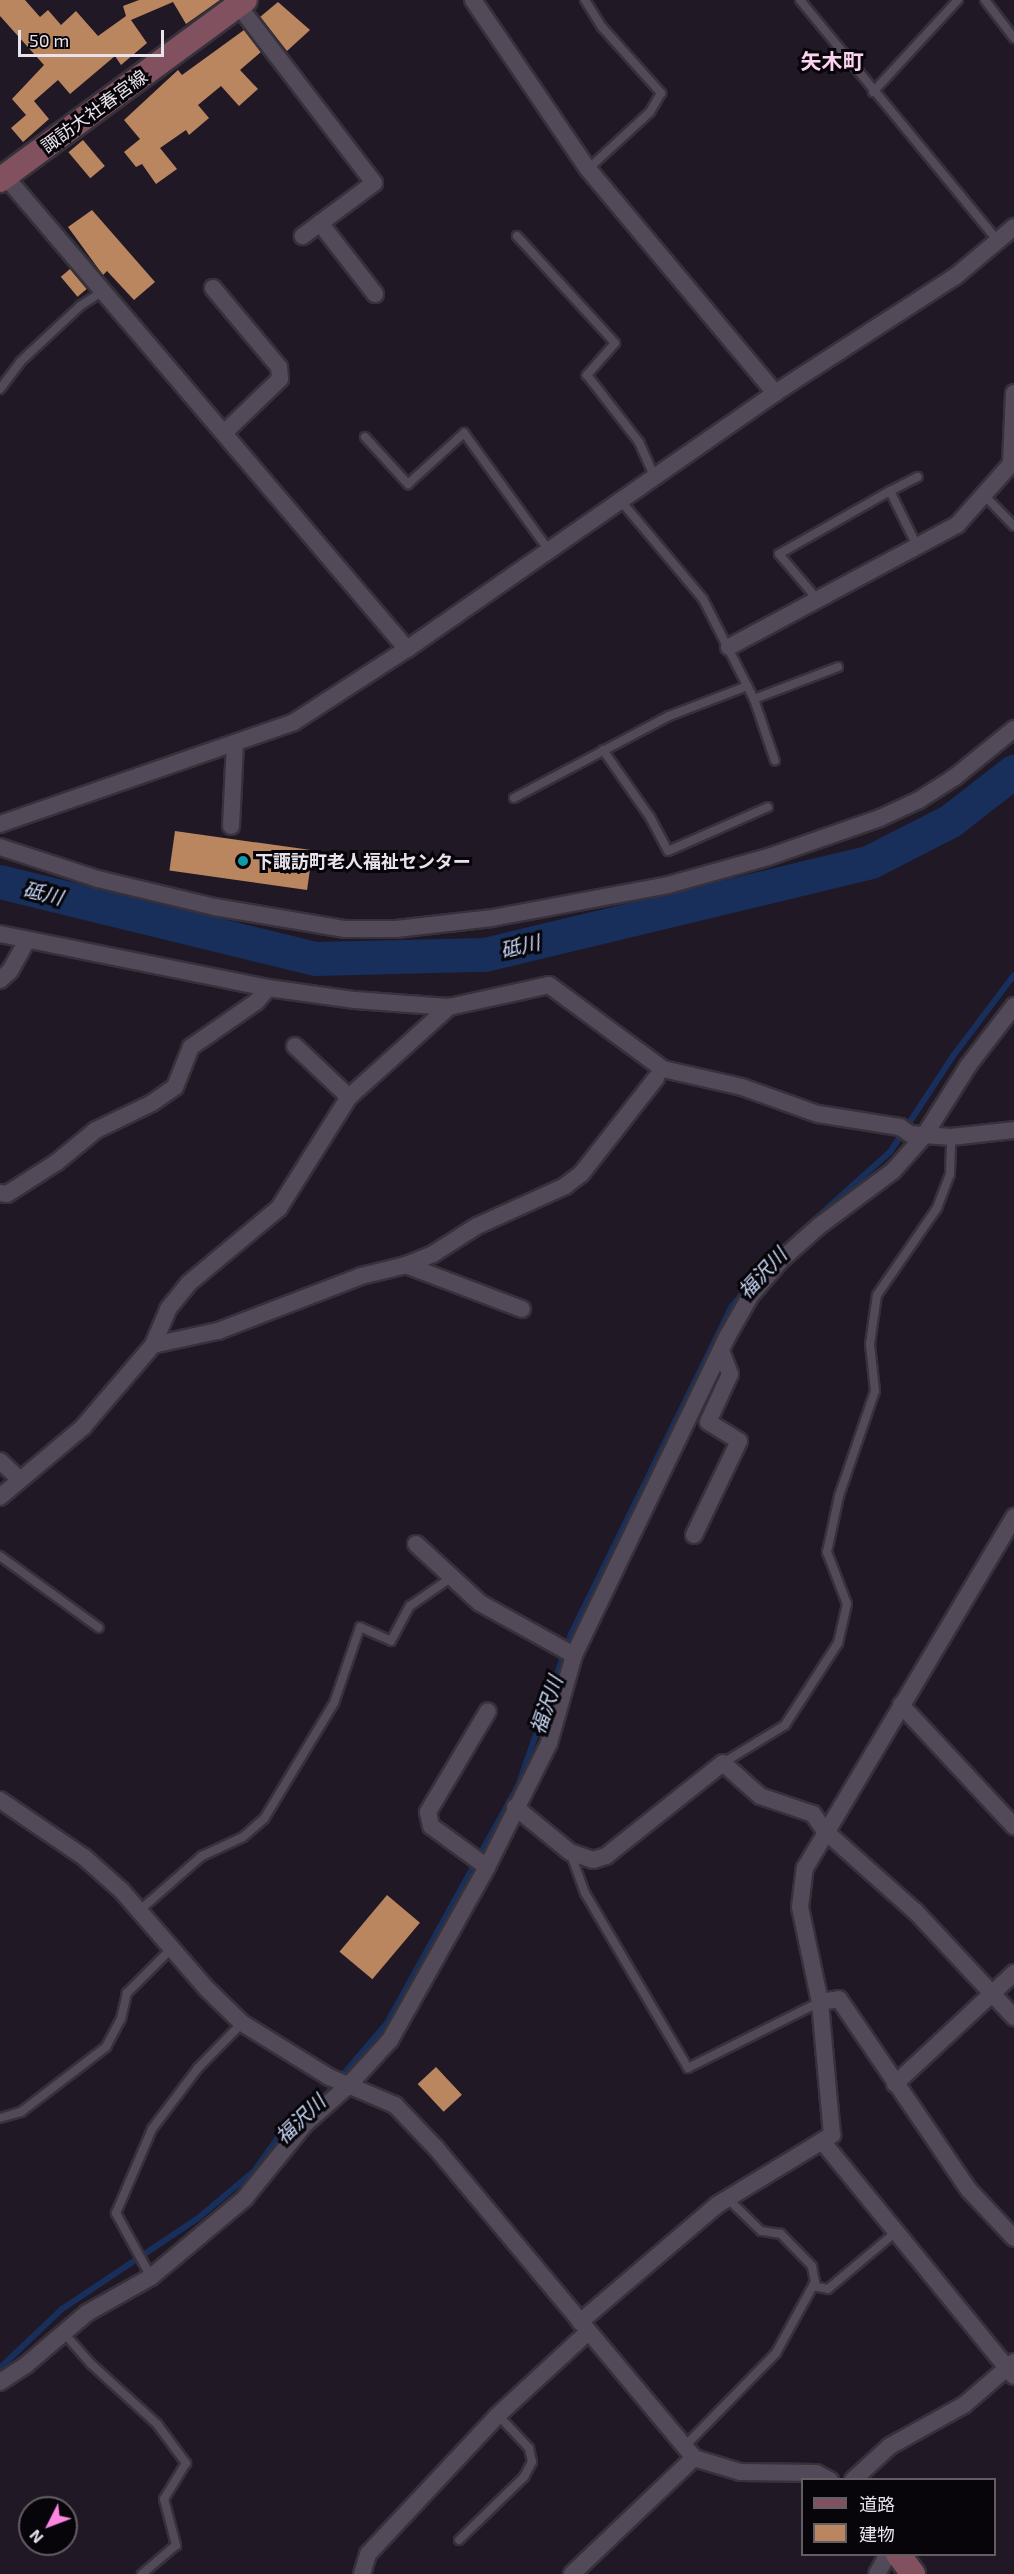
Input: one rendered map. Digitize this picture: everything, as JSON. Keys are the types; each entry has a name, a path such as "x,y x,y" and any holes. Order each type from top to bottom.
{"main road":[{"name":"諏訪大社春宮線","path":"3,178 242,3"},
{"path":"900,2556 913,2574"}],"street":[{"path":"478,2 588,169 775,393"},
{"path":"242,3 374,183 303,236"},
{"path":"3,178 104,290 407,649"},
{"path":"320,223 375,294"},
{"path":"0,824 294,722 407,649 775,393 956,276 1014,227"},
{"path":"213,288 279,367 280,380 225,432"},
{"path":"729,647 918,548 957,525 1011,464 1014,393"},
{"path":"0,846 98,879 215,907 345,929 396,929 481,919 668,885 768,857 880,818 919,800 955,777 1014,729"},
{"path":"231,826 234,743"},
{"path":"0,934 268,988 448,1007 549,985 663,1069 742,1087 818,1114 911,1133 951,1137 1014,1130"},
{"path":"0,980 10,971 27,940"},
{"path":"0,1193 7,1194 96,1131 152,1103 175,1087 191,1047 256,1002 268,988"},
{"path":"0,2381 87,2313 151,2277 245,2198 305,2124 349,2085 390,2040 487,1867 549,1743 574,1655 721,1351 751,1295 781,1260 894,1171 911,1133 969,1066 1014,1006"},
{"path":"0,1497 83,1427 153,1345 168,1308 189,1283 279,1208 349,1097 448,1007"},
{"path":"295,1046 349,1097"},
{"path":"153,1345 218,1331 361,1276 406,1265 582,1174 656,1078"},
{"path":"406,1265 522,1309"},
{"path":"694,1535 739,1442 708,1422 730,1374 721,1351"},
{"path":"0,1461 19,1479"},
{"path":"362,2574 368,2554 584,2327 728,2199 832,2135 820,2002 800,1906 805,1868 1014,1516"},
{"path":"416,1544 480,1603 574,1655"},
{"path":"901,1706 1014,1826"},
{"path":"487,1867 430,1826 428,1812 488,1711"},
{"path":"515,1807 570,1852 593,1860 606,1857 723,1763 760,1796 813,1814 825,1831 916,1912 1014,2017"},
{"path":"0,1800 84,1857 140,1910 207,1989 242,2023 329,2077 394,2105 436,2148 688,2454 740,2472 816,2473 826,2478"},
{"path":"895,2084 1014,1973"},
{"path":"820,2002 839,1999 969,2190 1014,2238"},
{"path":"822,2141 1012,2369 964,2405 890,2446 855,2478"},
{"path":"572,2574 688,2454"},
{"path":"877,2574 887,2556"}],"lane":[{"path":"585,0 602,27 661,93 650,112 588,169"},
{"path":"800,0 998,242"},
{"path":"873,92 958,0"},
{"path":"985,0 1014,38"},
{"path":"518,236 615,344 587,375 639,442 654,476"},
{"path":"0,388 28,354 80,306 104,290"},
{"path":"365,437 408,484 464,433 548,549"},
{"path":"818,600 779,554 918,477"},
{"path":"890,491 918,548"},
{"path":"984,495 1014,526"},
{"path":"620,500 703,599 754,699 775,761"},
{"path":"754,699 838,667"},
{"path":"514,798 669,717 747,686"},
{"path":"603,750 650,817 668,851 768,807"},
{"path":"723,1763 784,1725 838,1643 847,1604 827,1552 839,1496 875,1391 870,1344 876,1295 937,1208 950,1174 951,1137"},
{"path":"0,1556 99,1628"},
{"path":"140,1910 202,1857 243,1837 264,1819 334,1702 360,1627 391,1641 410,1606 452,1577"},
{"path":"570,1852 585,1893 688,2068 820,2002"},
{"path":"0,2118 21,2112 106,2047 121,2019 127,1993 173,1947"},
{"path":"151,2277 116,2214 152,2129 198,2068 242,2023"},
{"path":"688,2454 776,2353 813,2286 812,2266 781,2234 761,2231 728,2199"},
{"path":"813,2286 828,2289 896,2232"},
{"path":"64,2333 90,2363 157,2424 186,2463 164,2499 176,2545 142,2574"},
{"path":"459,2540 524,2477 532,2462 529,2448 498,2415"}],"building":[{"path":"0,0 25,0 40,17 48,10 61,25 76,11 98,36 126,16 123,6 139,0 220,0 186,24 173,2 131,20 147,43 121,65 115,56 70,94 58,80 34,101 49,119 23,142 11,128 26,115 12,99 44,65 0,16"},
{"path":"278,2 310,30 287,51 260,17"},
{"path":"244,30 261,52 240,70 258,89 239,106 221,86 198,105 209,118 189,135 186,130 160,148 177,169 156,184 142,164 136,167 124,152 140,139 124,120 178,70 182,75"},
{"path":"83,140 105,166 90,178 68,152"},
{"path":"92,210 155,282 134,300 107,271 103,275 68,227"},
{"path":"70,269 87,289 78,297 61,277"},
{"name":"下諏訪町老人福祉センター","path":"175,831 313,850 307,890 169,871"},
{"path":"387,1895 420,1923 372,1979 339,1952"},
{"path":"436,2067 462,2095 444,2112 418,2084"}],"waterway":[{"name":"砥川","path":"0,882 316,959 485,955 871,862 951,821 1014,772"},
{"name":"福沢川","path":"795,1237 890,1152 953,1056 1014,975"},
{"name":"福沢川","path":"755,1277 775,1256"},
{"name":"福沢川","path":"323,2098 387,2023 518,1786 571,1634 732,1306 747,1288"},
{"name":"福沢川","path":"0,2368 62,2309 197,2219 254,2171 282,2132 308,2111"}],"place":[{"name":"下諏訪町老人福祉センター","path":"243,861"}],"district":[{"name":"矢木町","path":"832,61"}]}
